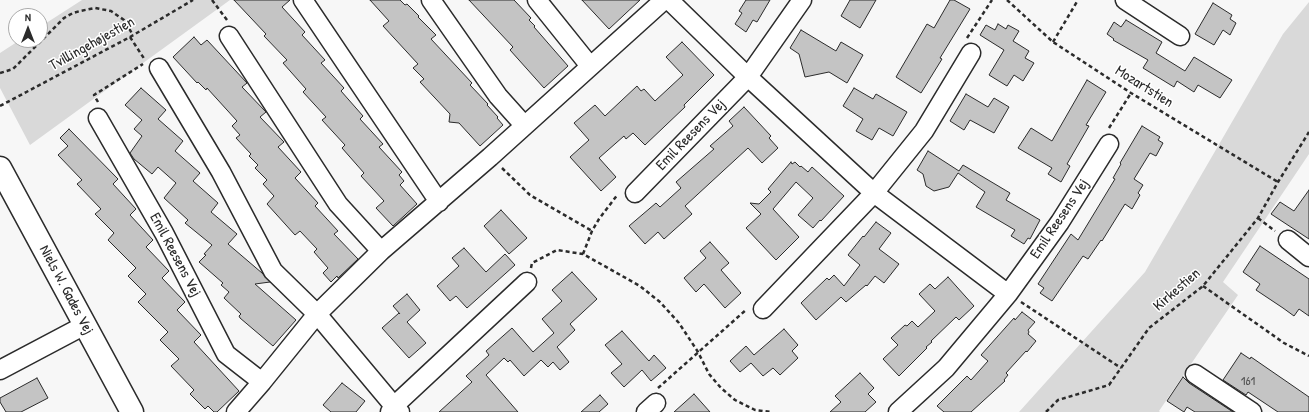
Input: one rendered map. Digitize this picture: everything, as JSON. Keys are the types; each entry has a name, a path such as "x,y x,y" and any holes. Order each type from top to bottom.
{"street":[{"path":"303,0 439,202"},
{"path":"431,0 498,96 524,125"},
{"path":"537,0 590,66"},
{"path":"236,412 317,314 381,251 490,157 664,0"},
{"path":"669,0 748,77 874,193 1008,294"},
{"name":"Emil Reesens Vej","path":"635,193 748,77 802,0"},
{"path":"1125,0 1180,36"},
{"path":"229,36 338,204 381,251"},
{"path":"763,309 874,193 924,131 971,53"},
{"path":"159,68 221,172 273,271 317,314 395,410 527,282"},
{"name":"Emil Reesens Vej","path":"98,118 164,233 226,354 262,382"},
{"name":"Emil Reesens Vej","path":"898,412 946,368 1008,294 1060,222 1109,144"},
{"name":"Niels W. Gades Vej","path":"0,168 132,412"},
{"path":"1288,240 1309,257"},
{"path":"0,370 85,326"},
{"path":"1195,374 1252,412"}],"path":[{"name":"Tvillingehøjestien","path":"1,106 130,37 193,0"},
{"path":"212,0 234,29 229,36"},
{"path":"971,53 967,38 992,0"},
{"name":"Mozartstien","path":"1007,0 1053,42 1131,93 1278,182"},
{"path":"1053,42 1078,0"},
{"path":"0,73 12,69 64,18 73,13 95,8 110,11 124,20 133,34"},
{"path":"98,118 102,110 94,95 146,62 130,37"},
{"path":"1109,144 1108,129 1131,93"},
{"name":"Kirkestien","path":"1046,412 1058,400 1109,385 1149,328 1202,286 1258,218 1309,132"},
{"path":"490,157 530,195 592,231"},
{"path":"583,254 592,231 599,219 618,194 635,193"},
{"path":"1258,218 1288,240"},
{"path":"527,282 532,263 557,250 583,254 640,286 660,302 679,323 698,352 709,374 721,388 735,400 756,410 771,412"},
{"path":"1202,286 1284,343 1309,356"},
{"path":"1008,294 1121,368"},
{"path":"651,408 651,395 746,309 763,309"}],"shaded area":[{"path":"82,0 230,0 30,145 0,88 0,53 8,48 48,48 48,22"},
{"path":"1309,2 1309,154 1223,282 1238,295 1159,411 1160,412 1019,412 1145,272 1283,34"}],"building":[{"path":"234,0 290,0 282,7 305,32 302,35 325,60 321,63 344,88 341,91 363,116 360,119 383,144 379,147 402,172 399,175 404,181 400,185 417,204 393,226 376,208 384,201 361,176 364,173 342,148 345,145 322,120 326,117 303,92 306,89 283,63 287,60 264,36 266,34"},
{"path":"370,0 400,0 405,5 407,4 436,35 431,39 472,83 470,85 498,117 497,118 503,125 480,146 459,123 449,122 450,114 420,82 424,79 413,68 418,64 383,26 389,21"},
{"path":"469,0 514,0 531,18 529,20 535,26 534,27 568,66 544,88 510,50 513,47"},
{"path":"582,0 640,0 609,29"},
{"path":"746,0 770,0 757,22 753,20 746,32 735,24 742,13 739,11"},
{"path":"850,0 876,0 860,28 841,16"},
{"path":"950,0 954,0 970,9 940,58 942,59 921,93 896,77 927,24 934,28"},
{"path":"1213,3 1232,15 1230,19 1236,23 1230,35 1223,30 1214,45 1195,34"},
{"path":"1126,20 1162,42 1156,53 1185,71 1194,57 1232,80 1220,98 1198,85 1194,92 1177,81 1174,87 1143,68 1148,60 1113,40 1114,39 1107,34 1114,22 1121,27"},
{"path":"998,24 1006,29 1008,25 1019,31 1013,41 1029,51 1025,58 1034,63 1023,81 1014,75 1007,86 989,75 1004,50 980,35 986,25 995,30"},
{"path":"801,30 836,51 841,42 863,55 847,83 829,72 805,77 799,54 790,48"},
{"path":"194,37 201,45 207,40 247,83 242,87 266,112 260,117 284,142 278,147 301,172 295,178 318,203 315,206 338,231 334,234 358,259 338,278 337,276 331,282 323,273 328,268 314,252 317,249 300,231 295,235 267,204 274,196 263,184 267,180 255,168 258,165 249,156 251,154 236,138 240,135 232,126 237,121 207,88 206,90 198,82 197,83 173,57"},
{"path":"682,42 714,75 684,105 685,107 645,145 633,133 626,139 624,136 599,158 616,177 601,191 570,157 589,140 574,123 595,105 605,116 637,86 641,91 644,89 655,101 683,75 666,57"},
{"path":"1087,80 1106,92 1086,125 1089,126 1067,164 1070,166 1061,182 1048,174 1052,168 1018,148 1031,128 1052,141"},
{"path":"141,88 166,110 158,119 183,141 175,151 200,173 193,181 218,203 211,212 237,234 228,244 262,273 270,282 255,284 296,320 273,346 240,318 239,316 241,314 224,298 229,292 221,285 223,283 199,262 206,255 204,254 212,245 185,223 188,220 164,198 176,183 158,167 152,174 134,159 130,153 142,136 134,129 142,120 125,105"},
{"path":"854,88 873,99 876,94 907,112 893,136 879,128 872,140 856,131 863,119 843,106"},
{"path":"966,94 988,107 994,98 1009,107 994,133 970,120 964,130 950,121"},
{"path":"744,107 771,136 769,138 778,148 762,163 748,148 685,206 692,214 664,239 658,232 645,244 629,226 656,203 660,207 681,188 676,182 714,149 710,146 733,126 729,121"},
{"path":"1142,126 1160,137 1158,140 1163,143 1156,156 1150,153 1134,179 1143,185 1138,193 1140,195 1132,209 1125,204 1102,241 1101,240 1088,259 1083,256 1052,301 1040,293 1044,288 1038,284 1071,234 1078,240 1115,179 1113,178 1121,164 1120,163"},
{"path":"69,129 118,179 113,184 136,209 130,215 153,240 146,247 169,271 162,278 185,302 177,310 201,335 194,342 239,391 217,412 214,412 208,406 205,409 190,394 194,390 171,366 179,359 160,340 168,332 138,302 146,294 128,276 136,268 108,240 114,233 95,214 101,209 77,184 82,180 58,155 68,146 60,138"},
{"path":"928,151 959,171 963,165 1010,193 1006,200 1040,220 1030,239 1028,238 1024,244 1011,236 1015,230 976,207 985,192 958,173 949,187 934,191 926,186 923,174 917,170"},
{"path":"791,162 792,164 795,162 808,172 812,167 844,196 813,228 798,215 813,198 796,182 773,209 799,237 776,260 746,228 761,214 750,203 759,204 771,192 768,189"},
{"path":"1309,190 1309,239 1271,214 1280,202 1294,211"},
{"path":"501,210 527,238 509,254 484,226"},
{"path":"876,222 891,233 879,249 899,264 884,283 875,276 867,286 866,285 846,302 841,297 816,320 801,303 827,278 829,280 834,275 844,286 860,265 848,255"},
{"path":"710,242 729,263 721,270 741,293 725,308 704,284 696,292 684,278 706,258 700,251"},
{"path":"1260,246 1309,279 1309,316 1299,309 1294,316 1256,290 1260,284 1243,272"},
{"path":"464,248 486,272 505,254 515,265 467,308 456,296 450,301 437,286 459,266 452,258"},
{"path":"572,272 597,299 570,324 575,330 557,347 569,362 560,370 553,362 548,367 541,360 524,376 510,360 508,362 504,358 486,375 518,412 439,412 472,382 466,376 489,355 486,351 512,328 533,352 554,333 542,319 562,301 552,290"},
{"path":"948,277 974,306 959,320 956,317 931,341 932,342 926,347 927,348 899,376 883,359 898,345 891,338 905,325 907,326 912,321 918,327 935,311 919,294 930,284 935,289"},
{"path":"407,294 420,310 407,322 426,343 409,358 382,328 399,313 400,314 393,306"},
{"path":"1022,312 1035,322 1028,330 1028,334 1036,341 1006,373 1008,375 1004,380 1005,381 971,412 944,412 937,406 967,376 971,380 988,361 981,355 1014,318 1015,320"},
{"path":"784,329 798,345 792,351 798,358 780,375 773,368 763,376 751,363 740,372 730,361 746,346 754,355"},
{"path":"622,331 649,361 654,355 666,368 651,381 642,370 624,387 611,373 622,364 605,345"},
{"path":"1241,353 1250,359 1251,357 1309,397 1309,412 1278,412 1248,392 1246,395 1223,380"},
{"path":"860,373 874,388 868,394 876,402 865,412 830,412 841,402 835,396"},
{"path":"1183,377 1189,383 1233,412 1195,412 1187,407 1184,412 1167,401"},
{"path":"37,378 48,398 21,412 6,412 0,402 0,398"},
{"path":"342,383 365,401 356,412 331,412 323,405"},
{"path":"694,394 710,412 674,412"},
{"path":"600,395 608,404 599,412 581,412"}]}
